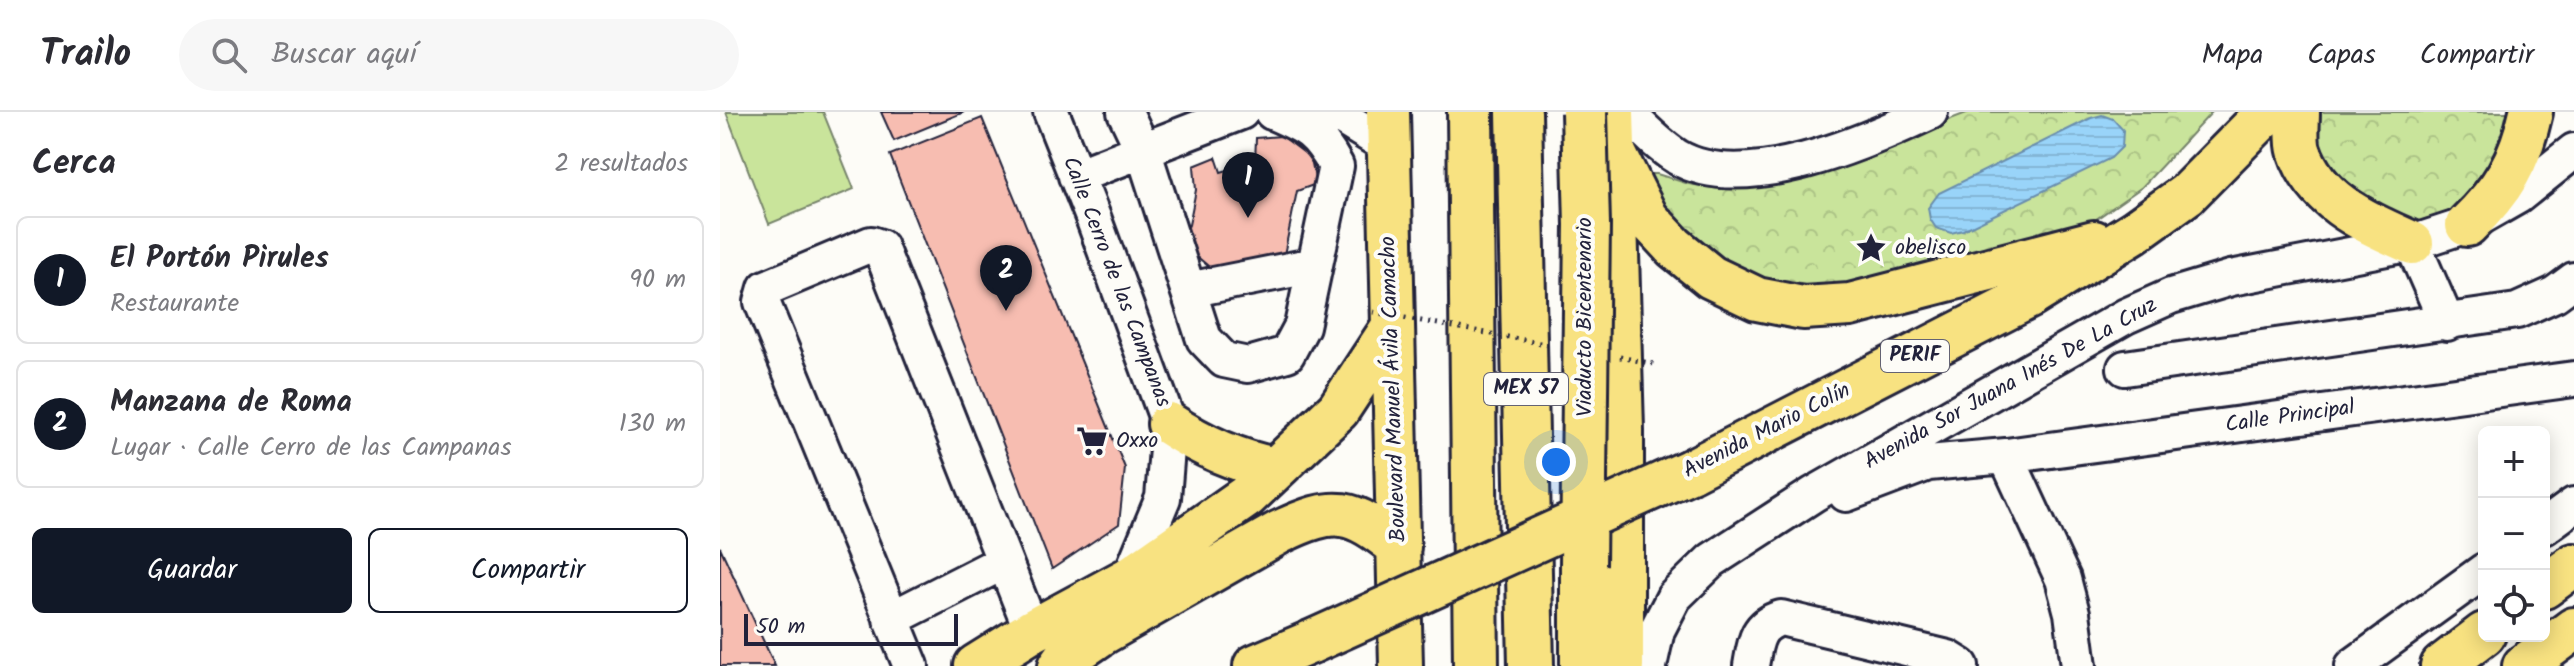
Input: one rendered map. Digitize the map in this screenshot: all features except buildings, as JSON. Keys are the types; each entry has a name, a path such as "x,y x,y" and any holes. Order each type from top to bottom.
{"highway":[{"name":"MEX 57","path":"1470,112 1476,666"},
{"name":"MEX 57","path":"1519,112 1531,666"},
{"name":"Viaducto Bicentenario","path":"1583,666 1587,225 1584,112"}],"main road":[{"path":"1613,112 1622,430 1622,666"},
{"name":"Avenida Mario Colín","path":"1255,666 1690,471 2029,297 2134,232 2187,194 2268,112"},
{"path":"2298,112 2298,147 2312,179 2339,206 2412,243"},
{"path":"2467,225 2492,201 2508,178 2524,145 2531,112"},
{"name":"Boulevard Manuel Ávila Camacho","path":"1388,129 1382,320 1399,547 1401,666"},
{"path":"1616,156 1647,218 1674,247 1711,277 1757,299 1803,308 1850,305 2134,232"},
{"path":"976,666 1032,631 1130,578 1247,496 1338,410 1382,320"},
{"path":"1169,424 1232,458 1275,469"},
{"path":"1060,666 1065,659 1103,633 1309,517 1342,513 1368,522 1399,547"},
{"path":"2550,583 2574,565"},
{"path":"2524,666 2572,633"},
{"path":"2442,666 2478,639"}],"street":[{"name":"Calle Cerro de las Campanas","path":"1051,112 1169,424 1163,498 1103,633"},
{"path":"1125,112 1143,150 1204,339 1224,360 1248,365 1287,354 1302,326 1336,166 1322,140 1302,125 1272,112"},
{"path":"1076,176 1143,150 1189,122 1241,112"},
{"path":"1333,112 1388,129"},
{"path":"1626,112 1679,158 1702,167 1753,171 1818,157 1930,112"},
{"name":"Avenida Sor Juana Inés De La Cruz","path":"1649,666 1657,630 1674,597 1712,560 1814,494 2126,316 2171,296 2231,278 2412,243 2467,225 2518,196 2574,151"},
{"path":"2412,243 2447,323"},
{"path":"911,666 762,302 766,288 871,244 880,247 1032,631"},
{"path":"1188,290 1315,265"},
{"path":"2125,368 2517,311 2555,294 2574,280"},
{"name":"Calle Principal","path":"1814,494 1846,494 1928,463 2006,456 2574,379"},
{"path":"2006,456 2063,579 2072,613 2079,666"},
{"path":"2550,523 2574,505"},
{"path":"891,619 1003,562"},
{"path":"2353,666 2478,575"},
{"path":"1751,666 1756,636 1762,628 1781,618 1948,658 1961,666"}],"path":[{"path":"1382,320 1560,346"},
{"path":"1607,355 1654,364"}],"green space":[{"path":"726,112 823,112 854,189 769,224"},
{"path":"1969,112 2212,112 2142,187 2079,231 1846,292 1756,283 1685,237 1632,174 1657,174 1720,189 1794,179"},
{"path":"2320,112 2518,112 2505,164 2449,218 2399,228 2352,209 2310,137"}],"water":[{"path":"2102,115 2113,119 2123,130 2122,147 2111,158 1963,230 1951,233 1936,228 1930,219 1928,208 1939,193"}],"place":[{"name":"El Portón Pirules","path":"1248,218"},
{"name":"obelisco","path":"1871,248"},
{"name":"Manzana de Roma","path":"1006,311"},
{"name":"Oxxo","path":"1092,441"}]}
